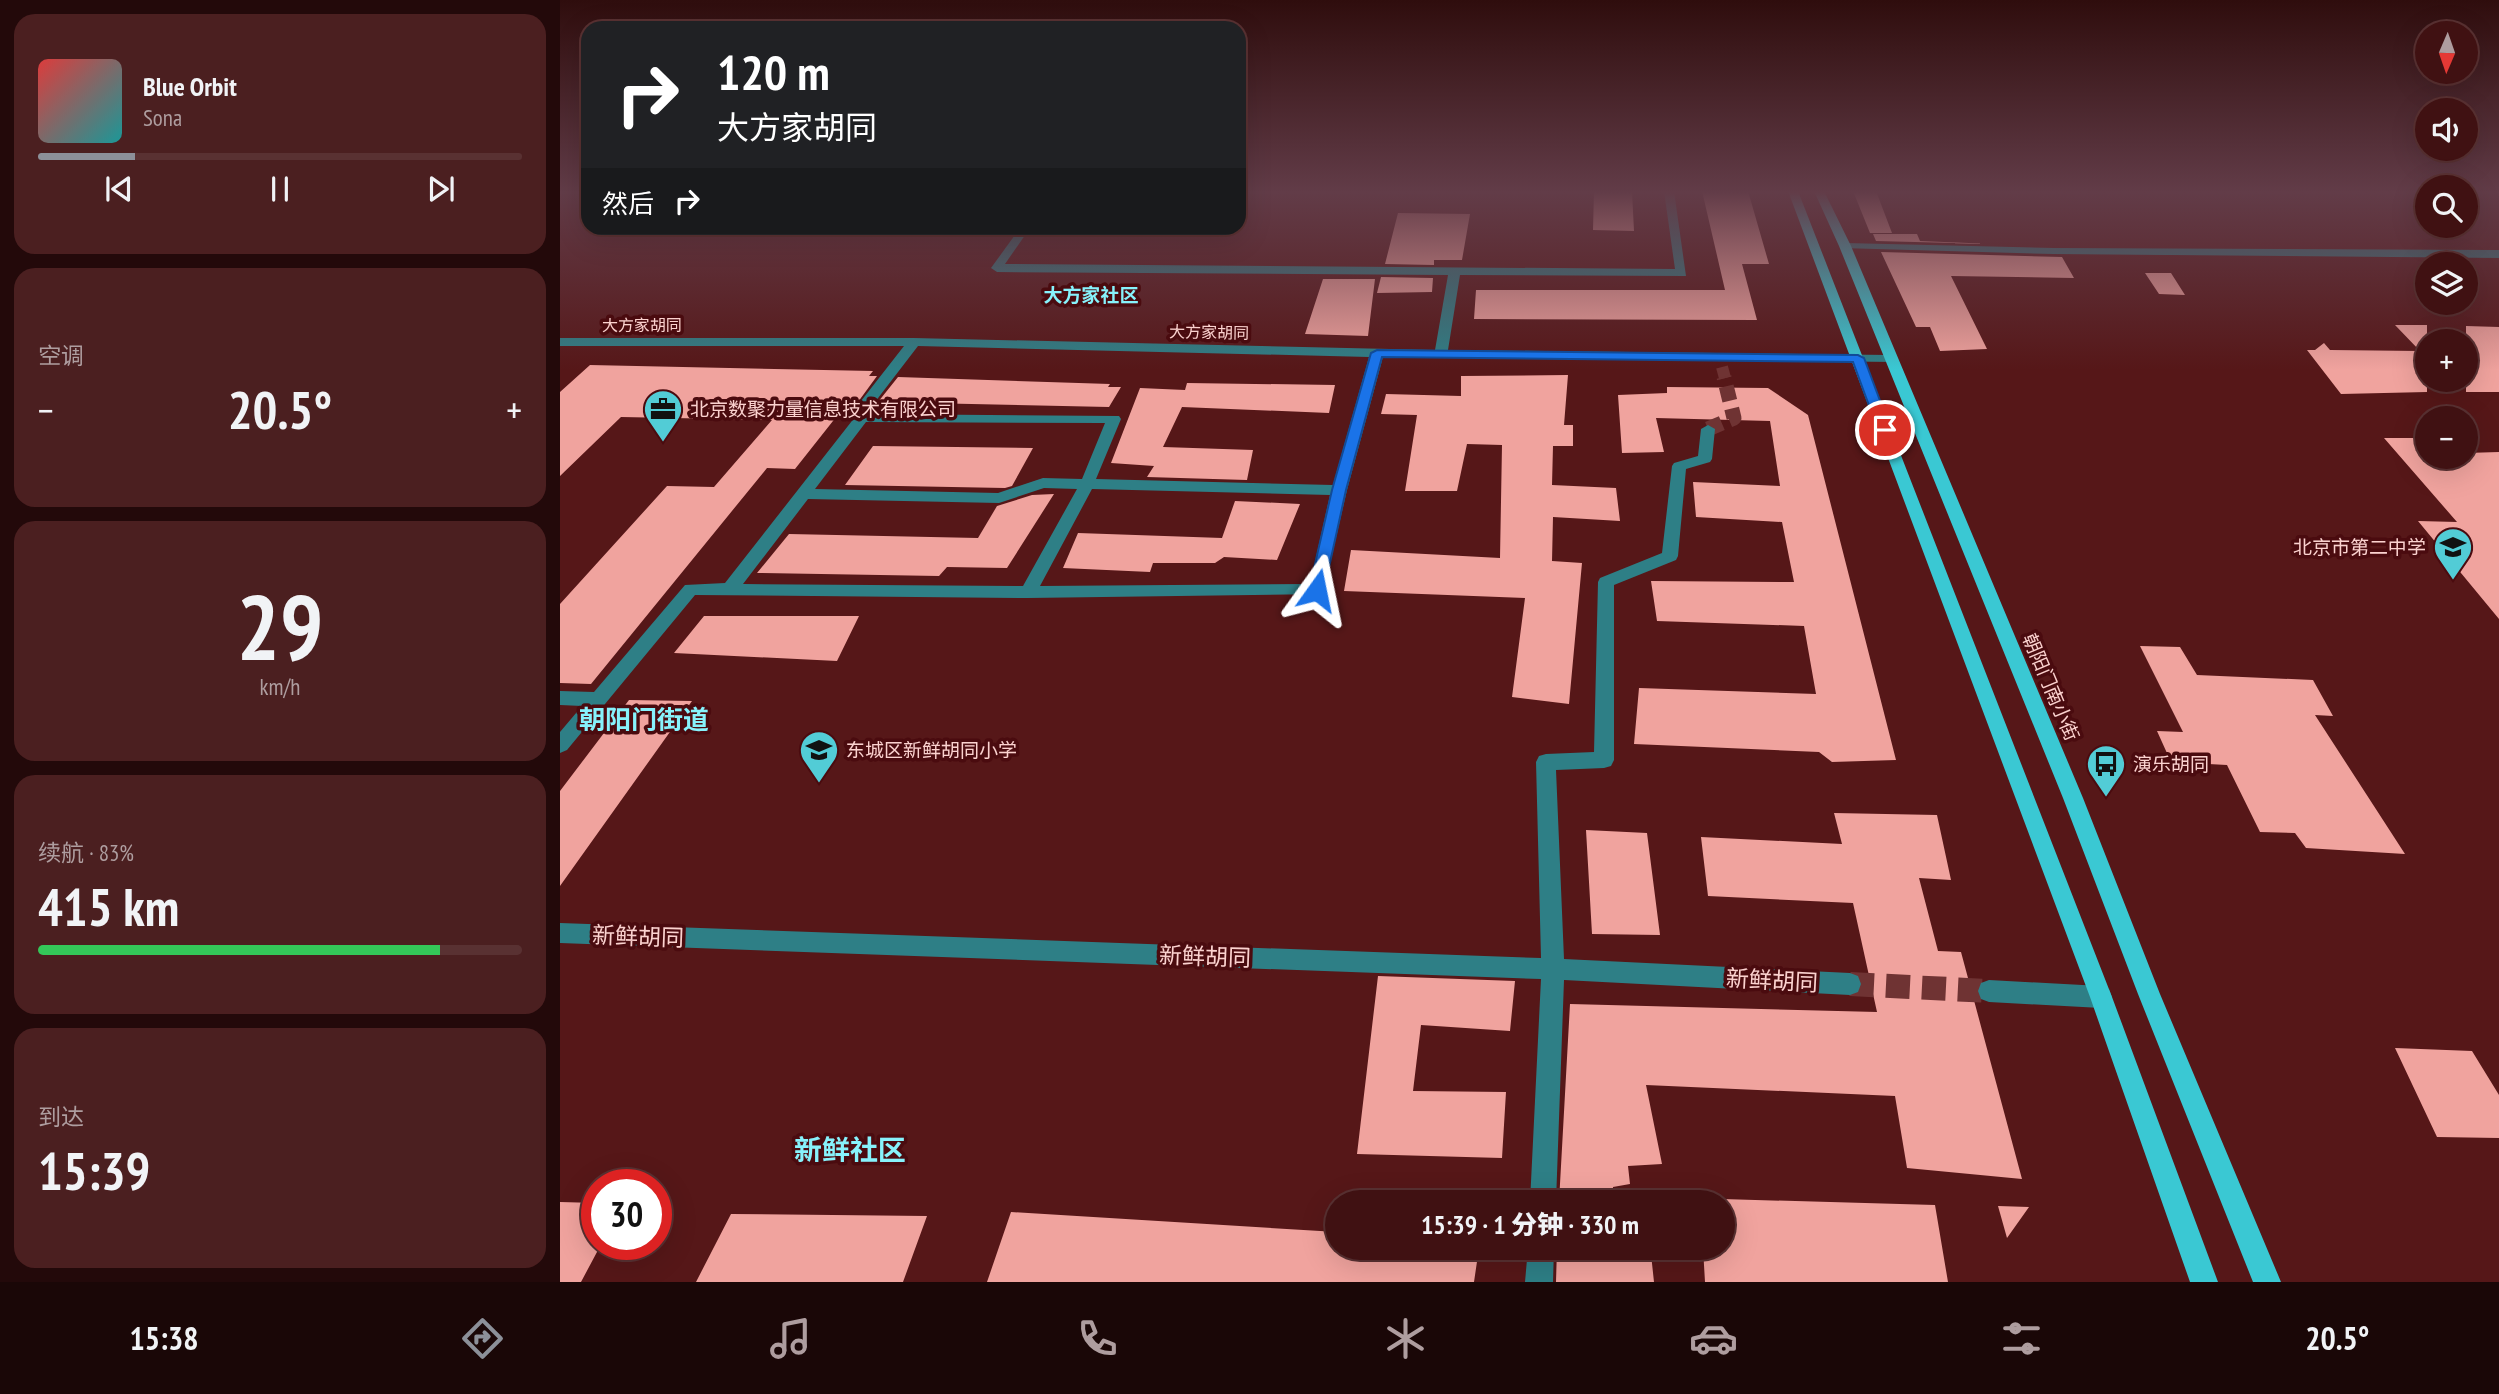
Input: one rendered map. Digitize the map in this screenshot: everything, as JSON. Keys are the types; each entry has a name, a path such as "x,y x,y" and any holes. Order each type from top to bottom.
{"main road":[{"path":"1816,251 2101,996 2204,1282"},
{"name":"朝阳门南小街","path":"1846,251 2073,798 2149,994 2267,1282"}],"street":[{"path":"1009,251 997,268 1682,273 1678,251"},
{"path":"2059,251 2499,254"},
{"path":"1441,353 1454,272"},
{"name":"大方家胡同","path":"560,342 914,342 1722,362 1891,359"},
{"path":"730,589 862,418 868,401 914,342"},
{"path":"560,746 691,589 1028,592 1317,590 1339,490 1377,353"},
{"path":"862,418 1114,419 1087,484 1028,592"},
{"path":"1544,1190 1553,969 1546,762 1604,760 1606,582 1670,556 1679,466 1705,459 1708,429"},
{"path":"801,494 999,498 1043,484 1339,490"},
{"path":"560,698 599,699"},
{"name":"新鲜胡同","path":"560,933 1553,969 1850,984"},
{"path":"1989,991 2101,996"},
{"path":"1539,1282 1540,1260"}],"building":[{"path":"1388,251 1464,251 1462,260 1434,260 1434,265 1385,264"},
{"path":"1716,251 1765,251 1769,264 1742,264 1757,320 1474,319 1476,290 1725,290"},
{"path":"1881,252 2062,257 2074,278 1951,276 1987,349 1940,351 1930,327 1916,327"},
{"path":"2145,273 2171,273 2185,295 2159,294"},
{"path":"1381,277 1433,278 1432,292 1377,293"},
{"path":"1323,279 1375,279 1368,336 1305,334"},
{"path":"2395,325 2427,325 2427,329 2415,329 2415,346"},
{"path":"2466,326 2499,327 2499,392 2478,392 2478,329 2466,329"},
{"path":"2324,343 2330,350 2415,351 2415,392 2427,392 2341,394 2307,350 2315,350"},
{"path":"590,365 873,371 869,376 877,376 858,402 848,402 795,469 767,468 591,684 560,683 560,604 667,486 714,487 772,420 621,417 560,476 560,392"},
{"path":"1568,375 1564,425 1573,425 1573,446 1553,446 1552,485 1616,488 1620,521 1553,517 1552,561 1582,563 1569,704 1512,697 1525,598 1344,591 1351,550 1500,558 1502,445 1467,444 1457,491 1405,491 1417,415 1381,414 1386,394 1461,396 1461,376"},
{"path":"898,377 1110,384 1108,387 1121,387 1109,407 878,402"},
{"path":"1187,383 1335,385 1329,413 1182,407 1163,447 1253,450 1247,480 1147,477 1154,466 1111,463 1140,388 1185,390"},
{"path":"1667,387 1768,388 1808,415 1896,760 1832,762 1819,752 1634,744 1639,688 1816,694 1804,626 1657,621 1651,581 1794,582 1782,522 1696,517 1693,482 1780,486 1770,421 1656,418 1664,452 1622,453 1618,395 1667,393"},
{"path":"2384,438 2415,438 2415,469 2478,469 2478,453 2499,452 2499,619 2418,521 2457,522"},
{"path":"873,446 1033,448 1012,486 1005,488 845,485"},
{"path":"1054,494 1007,568 947,567 939,576 757,573 789,534 978,538 997,506 1032,495"},
{"path":"1235,501 1300,504 1277,560 1224,557 1215,563 1153,563 1150,572 1063,568 1078,533 1222,538"},
{"path":"704,616 859,616 837,661 674,653"},
{"path":"2140,646 2180,647 2197,675 2313,680 2333,716 2315,715 2405,854 2306,848 2295,833 2260,832 2227,765 2171,762 2157,731 2183,732"},
{"path":"629,700 692,701 560,886 560,791"},
{"path":"1834,813 1937,815 1951,880 1919,878 1938,951 1961,952 2022,1179 1907,1168 1895,1096 1646,1085 1662,1164 1628,1166 1630,1184 1613,1187 1613,1190 1560,1190 1570,1004 1877,1012 1853,903 1708,896 1701,837 1842,844"},
{"path":"1586,830 1647,833 1660,935 1592,934"},
{"path":"1378,976 1515,981 1510,1031 1421,1025 1413,1091 1506,1092 1502,1158 1357,1154"},
{"path":"2395,1048 2472,1051 2499,1095 2499,1138 2437,1137"},
{"path":"1735,1199 1935,1205 1948,1282 1705,1282 1704,1260 1735,1260"},
{"path":"560,1202 581,1203 581,1260 593,1260 581,1282 560,1282"},
{"path":"1998,1206 2029,1207 2007,1238"},
{"path":"1011,1212 1325,1231 1325,1260 1477,1260 1474,1282 987,1282"},
{"path":"731,1214 927,1216 903,1282 696,1282"},
{"path":"1557,1260 1652,1260 1654,1282 1556,1282"}],"tunnel":[{"path":"1722,367 1725,378"},
{"path":"1708,429 1734,418 1724,377"},
{"path":"1850,984 1989,991"}],"place":[{"name":"北京数聚力量信息技术有限公司","path":"663,443"},
{"name":"北京市第二中学","path":"2453,581"},
{"name":"东城区新鲜胡同小学","path":"819,784"},
{"name":"演乐胡同","path":"2106,798"}],"district":[{"name":"大方家社区","path":"1091,295"},
{"name":"朝阳门街道","path":"644,719"},
{"name":"新鲜社区","path":"850,1149"}],"route":[{"path":"1317,590 1339,490 1377,353 1858,358 1885,430"}]}
